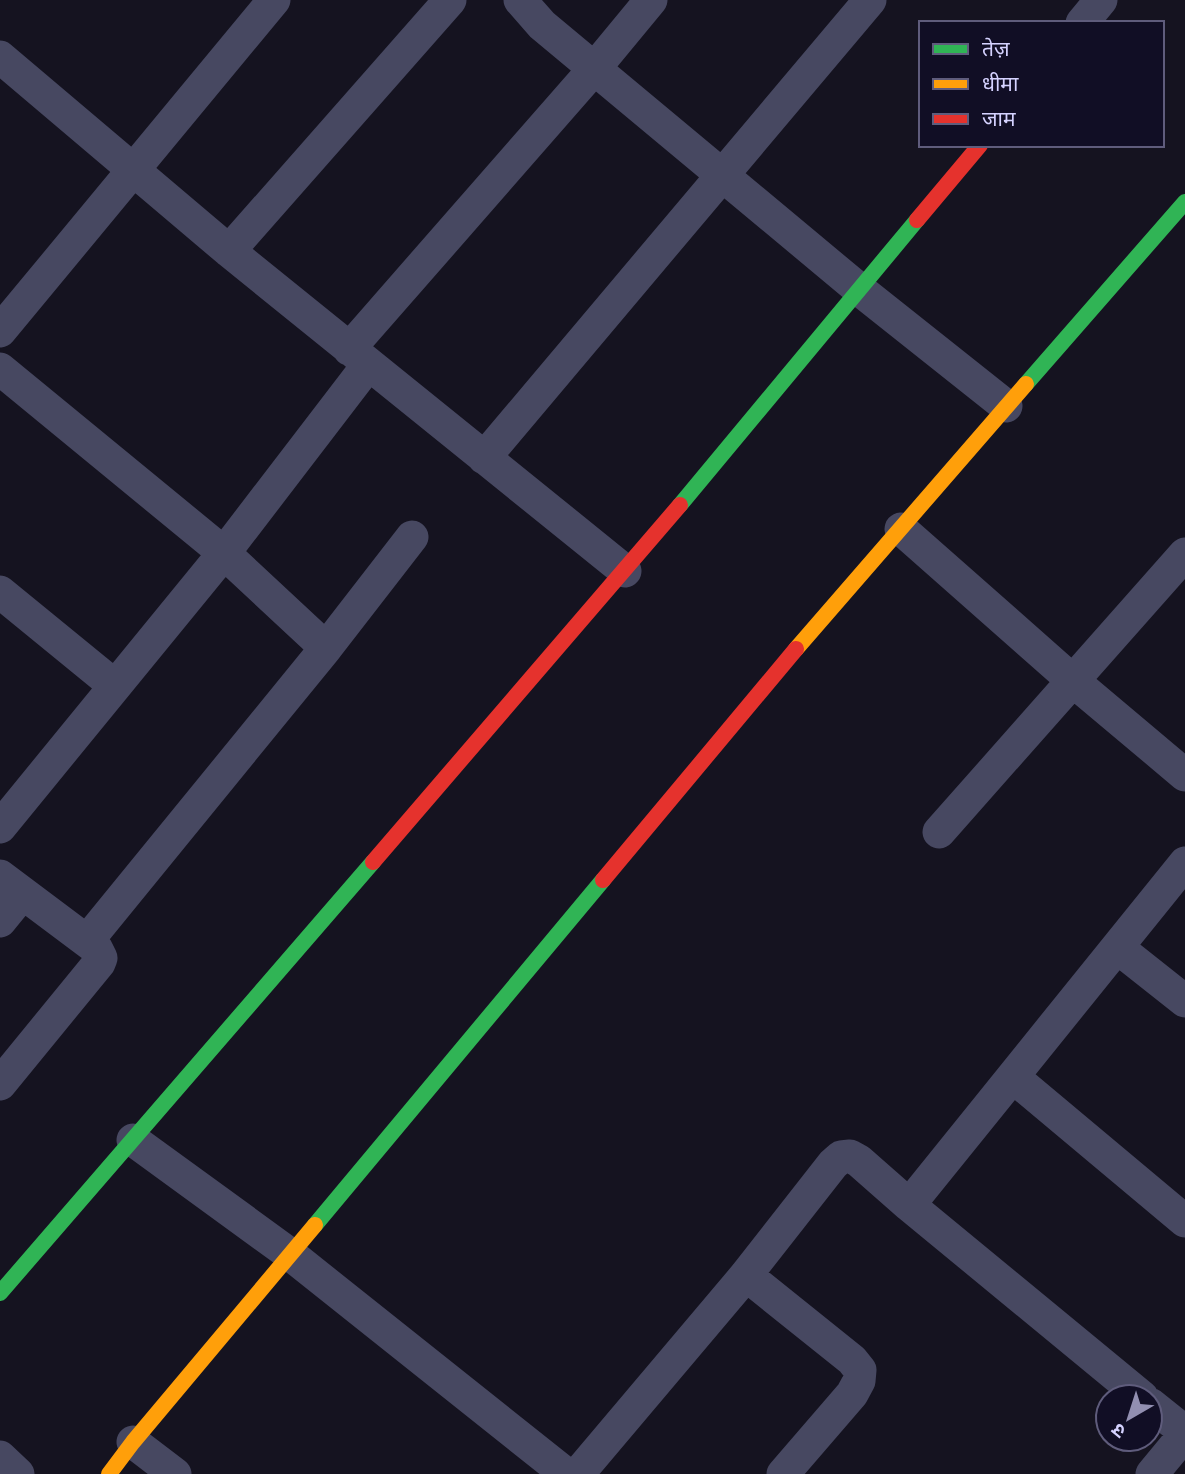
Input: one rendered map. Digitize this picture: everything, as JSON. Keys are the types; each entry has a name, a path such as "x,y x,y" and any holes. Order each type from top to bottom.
{"street":[{"path":"0,331 274,0"},
{"path":"229,251 450,0"},
{"path":"520,0 542,25 594,69 860,290 1006,406"},
{"path":"0,827 224,553 359,357 651,0"},
{"path":"484,458 870,0"},
{"path":"1084,21 1101,0"},
{"path":"0,57 229,251 625,571"},
{"path":"0,1293 625,571 978,147"},
{"path":"109,1474 784,663 1185,202"},
{"path":"0,369 224,553 326,648"},
{"path":"901,529 1072,680 1185,775"},
{"path":"87,941 326,648 411,537"},
{"path":"939,832 1185,554"},
{"path":"6,610 115,686"},
{"path":"909,1205 1185,863"},
{"path":"0,921 11,885 87,941 100,954 99,963 0,1084"},
{"path":"1118,947 1185,1001"},
{"path":"1013,1077 1185,1221"},
{"path":"133,1140 291,1255 566,1474"},
{"path":"578,1474 746,1275 832,1164 841,1157 850,1156 859,1161 1125,1383"},
{"path":"746,1275 852,1360 860,1370 859,1381 852,1394 783,1474"},
{"path":"1152,1474 1185,1433 1164,1416"},
{"path":"133,1442 175,1474"},
{"path":"0,1457 18,1474"}],"traffic: fast":[{"path":"1026,384 1185,202"},
{"path":"680,505 917,220"},
{"path":"0,1293 373,862"},
{"path":"315,1225 603,880"}],"traffic: slow":[{"path":"796,649 1026,384"},
{"path":"109,1474 315,1225"}],"traffic: jam":[{"path":"917,220 978,147"},
{"path":"373,862 680,505"},
{"path":"603,880 796,649"}]}
